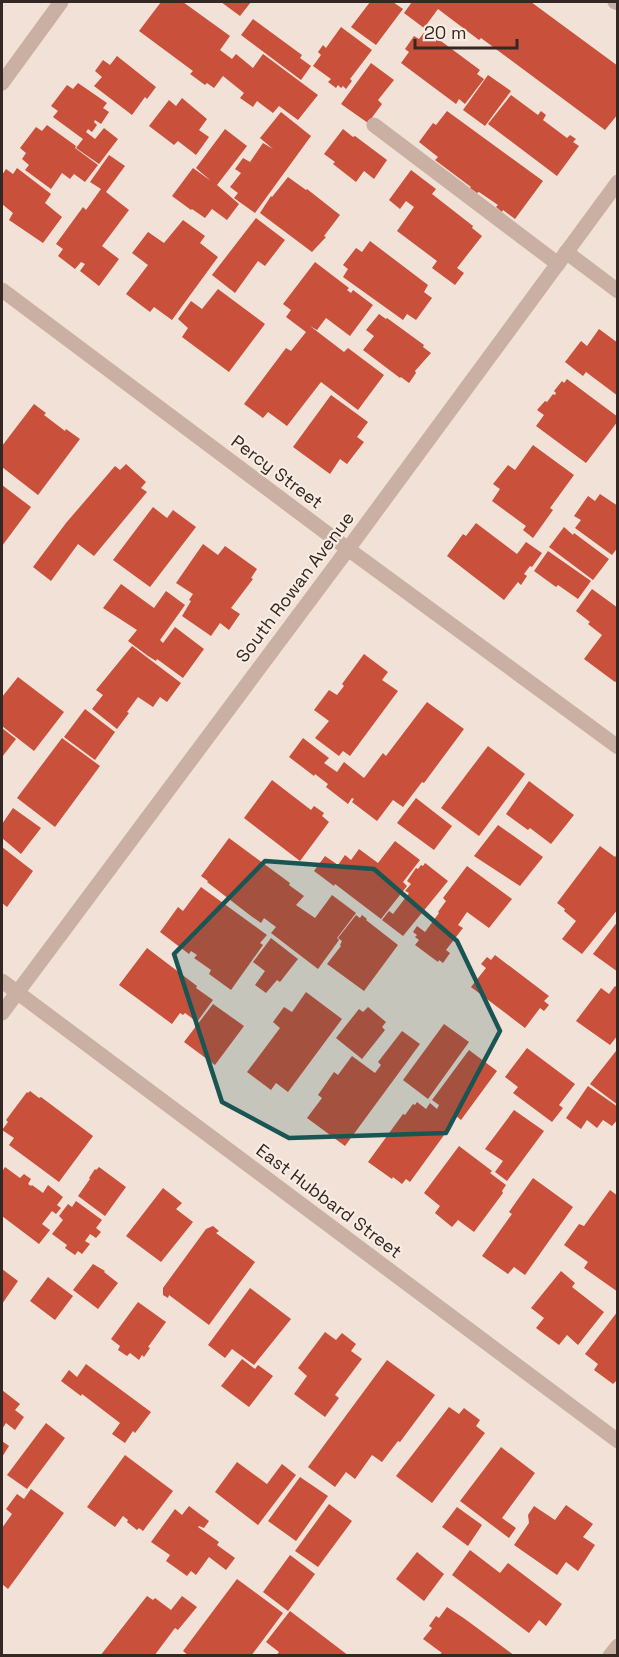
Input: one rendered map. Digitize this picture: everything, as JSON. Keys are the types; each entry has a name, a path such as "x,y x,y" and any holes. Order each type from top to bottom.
{"street":[{"path":"2,83 61,2"},
{"path":"374,125 562,258 618,291"},
{"name":"South Rowan Avenue","path":"2,1013 618,182"},
{"name":"Percy Street","path":"2,290 348,549 618,747"},
{"name":"East Hubbard Street","path":"2,981 618,1442"},
{"path":"610,1656 618,1646"}],"highlighted area":[{"path":"265,861 374,869 457,941 500,1031 446,1133 289,1138 222,1102 174,954"}],"building":[{"path":"161,2 183,2 230,36 220,50 232,59 236,54 253,68 263,54 318,95 298,120 279,106 273,113 257,101 253,107 240,98 244,93 223,76 214,88 207,83 205,85 190,74 193,71 139,31"},
{"path":"221,2 251,2 240,16"},
{"path":"370,2 393,2 403,9 376,45 351,27"},
{"path":"412,2 531,2 618,66 618,114 605,130 438,9 424,28 404,13"},
{"path":"253,19 302,55 300,58 311,66 301,80 241,35"},
{"path":"341,27 372,50 350,79 352,81 346,89 338,85 336,88 328,82 331,79 313,66 321,55 318,52 323,45 326,48"},
{"path":"426,30 480,70 477,74 484,79 465,104 459,99 456,104 401,63 409,52 405,49 414,36 419,39"},
{"path":"117,56 156,87 147,99 145,97 132,115 94,86 102,77 95,71 103,60 110,65"},
{"path":"371,63 394,80 378,100 382,104 368,123 341,104"},
{"path":"488,75 511,91 485,126 463,110"},
{"path":"78,83 107,103 103,108 109,112 101,124 95,120 97,125 92,132 88,129 86,132 95,139 104,128 118,139 99,164 76,148 83,139 53,117 58,111 51,106 67,85 73,89"},
{"path":"511,95 538,115 541,111 546,115 543,120 567,138 570,135 576,139 573,142 579,146 557,176 488,124"},
{"path":"182,98 207,119 199,130 209,137 196,155 178,141 174,145 149,126 169,100 176,106"},
{"path":"447,111 543,181 515,219 503,210 502,212 496,207 498,205 470,188 435,160 438,157 419,142 433,123 436,125"},
{"path":"281,112 311,136 255,213 234,198 238,193 230,187 241,173 235,169 243,158 250,162 263,143 273,149 260,138"},
{"path":"47,125 98,165 85,182 74,174 70,179 62,173 51,189 25,170 29,165 22,159 26,153 20,148 36,127 42,131"},
{"path":"225,129 247,146 217,185 239,204 227,220 212,209 205,218 172,196 193,168 211,181 196,168"},
{"path":"343,129 387,160 374,179 364,171 356,182 324,154"},
{"path":"109,155 125,166 106,192 129,210 102,246 119,259 99,286 80,271 85,264 81,262 75,269 58,256 63,249 56,244 83,207 86,210 101,189 90,182"},
{"path":"17,168 51,194 45,203 62,217 43,243 9,220 13,213 2,204 2,175 6,169 13,174"},
{"path":"411,170 436,189 432,194 473,226 472,228 482,236 457,268 464,273 455,285 432,268 437,261 397,231 414,207 406,201 400,209 389,200"},
{"path":"288,177 340,215 324,236 326,237 312,252 260,213"},
{"path":"256,218 285,240 265,266 258,261 235,293 212,275"},
{"path":"183,220 205,236 200,243 218,257 172,320 154,307 150,312 126,294 148,265 132,253 148,232 164,243"},
{"path":"370,241 428,285 424,292 432,298 416,320 407,314 403,320 343,277 348,269 343,265 356,248 362,252"},
{"path":"315,262 349,288 347,290 351,293 353,290 373,305 350,336 326,318 317,330 310,326 344,352 348,348 384,375 358,410 321,382 287,426 268,412 263,418 244,404 286,348 291,351 306,332 286,317 291,310 283,304"},
{"path":"218,289 265,324 229,372 182,337 188,328 178,319 191,301 202,309"},
{"path":"379,314 424,345 423,347 431,353 415,371 409,383 363,350 374,336 366,330"},
{"path":"599,329 618,343 618,396 586,372 583,376 565,362 581,341 587,346"},
{"path":"567,379 618,417 618,421 586,463 536,426 544,415 537,410 553,394 555,395 554,391 562,381 564,383"},
{"path":"331,395 368,422 357,437 364,442 347,464 340,459 330,474 293,447"},
{"path":"34,404 65,431 66,429 80,439 38,495 2,467 2,446"},
{"path":"533,445 574,475 550,508 553,510 533,538 523,530 526,526 492,501 500,489 493,484 508,465 515,470"},
{"path":"126,464 146,482 141,488 147,492 94,556 78,544 51,581 33,567 66,523 115,466 120,470"},
{"path":"2,485 31,507 2,546"},
{"path":"600,494 618,506 618,547 612,555 575,528 581,520 574,516 588,496 595,501"},
{"path":"153,507 167,518 173,510 196,527 150,587 113,560"},
{"path":"476,523 517,554 526,542 542,553 524,574 527,576 521,585 518,582 504,600 447,556 463,534 466,536"},
{"path":"564,527 609,559 593,580 549,547"},
{"path":"203,544 218,555 225,546 257,569 251,578 253,579 231,608 240,614 229,630 220,623 211,636 182,616 193,594 176,583"},
{"path":"548,551 591,581 578,599 534,571"},
{"path":"121,584 154,608 166,591 185,605 160,640 163,643 175,627 204,649 183,678 128,641 137,630 103,608"},
{"path":"592,589 618,608 618,680 615,682 584,659 602,635 576,611"},
{"path":"132,646 181,683 167,702 160,697 153,707 138,697 117,729 92,709 103,695 96,690"},
{"path":"364,654 388,672 382,680 398,691 350,756 343,751 339,756 315,738 329,721 314,710 329,690 337,695 344,686 342,684"},
{"path":"18,677 64,712 34,751 2,726 2,697"},
{"path":"427,702 464,729 403,807 393,800 377,821 352,802 354,799 352,798 348,804 326,787 328,784 289,757 303,738 329,758 324,763 337,772 344,762 364,778 383,753 386,756"},
{"path":"85,709 115,732 95,760 64,737"},
{"path":"2,728 16,739 2,757"},
{"path":"62,738 100,766 55,827 17,798"},
{"path":"488,746 525,774 479,836 441,808"},
{"path":"272,780 311,810 314,806 324,813 322,816 329,822 300,861 244,818"},
{"path":"529,781 574,815 551,844 506,814"},
{"path":"416,798 452,826 434,850 397,823"},
{"path":"13,808 41,828 21,854 2,838 2,824"},
{"path":"498,825 543,857 520,886 474,856"},
{"path":"229,838 304,896 296,905 315,918 332,895 356,913 318,969 271,933 276,927 264,918 261,923 201,876"},
{"path":"395,841 420,860 403,882 407,886 381,919 314,871 325,856 338,865 345,855 351,860 359,849 378,863"},
{"path":"600,846 615,857 618,853 618,909 582,954 562,939 576,921 557,903"},
{"path":"2,847 33,871 7,907 2,903"},
{"path":"425,863 448,881 403,936 382,920 389,911 393,914 409,893 405,891 411,884 407,881 416,868 418,869"},
{"path":"467,866 512,899 489,928 467,912 458,925 463,928 446,950 450,953 443,963 439,960 438,962 415,945 419,940 413,932 417,926 425,932 446,901 443,898"},
{"path":"201,887 267,935 260,943 263,945 231,990 209,974 211,970 194,958 197,955 191,951 189,954 160,932 178,907 183,911"},
{"path":"356,915 360,918 362,915 398,945 364,991 327,964 341,946 342,941 338,938"},
{"path":"618,921 618,972 593,954"},
{"path":"271,938 298,959 280,982 277,980 266,993 255,985 265,971 253,962"},
{"path":"147,948 213,1000 197,1022 185,1013 183,1015 180,1013 172,1024 119,985"},
{"path":"495,955 549,996 544,1001 549,1005 544,1011 540,1008 525,1028 471,987 486,968 481,964 487,957 491,960"},
{"path":"615,986 618,988 618,1035 610,1045 576,1021 601,988 609,994"},
{"path":"306,992 342,1019 288,1092 276,1083 271,1090 247,1072 280,1028 273,1022 284,1007 292,1012"},
{"path":"213,1004 244,1026 215,1065 184,1042"},
{"path":"368,1007 386,1022 382,1027 385,1030 362,1059 336,1038 359,1009 363,1012"},
{"path":"444,1024 469,1042 428,1099 403,1080"},
{"path":"402,1031 420,1044 345,1146 307,1118 322,1098 318,1095 334,1072 338,1075 352,1056 375,1073 381,1065 378,1062"},
{"path":"527,1048 575,1084 559,1105 563,1108 552,1122 513,1093 518,1087 505,1077"},
{"path":"469,1050 497,1071 461,1120 454,1114 452,1118 455,1120 410,1182 406,1179 402,1184 368,1162 413,1104 417,1102 426,1109 430,1103 437,1109 439,1105 432,1100"},
{"path":"616,1051 618,1052 618,1105 590,1084"},
{"path":"588,1086 618,1107 618,1119 612,1126 603,1120 597,1128 587,1120 581,1129 566,1118"},
{"path":"30,1091 93,1136 59,1182 9,1145 14,1138 2,1130 8,1122 6,1120"},
{"path":"514,1110 544,1131 507,1181 495,1172 503,1161 485,1149"},
{"path":"459,1146 492,1171 490,1173 506,1185 503,1193 474,1232 458,1220 452,1227 435,1213 440,1206 424,1193"},
{"path":"5,1167 20,1178 24,1174 31,1179 28,1184 43,1193 48,1185 63,1197 57,1205 61,1208 56,1214 52,1211 42,1224 50,1230 39,1244 2,1216 2,1172"},
{"path":"99,1167 126,1187 105,1216 78,1196 95,1169"},
{"path":"533,1178 573,1207 525,1275 514,1267 508,1274 482,1256 512,1214 509,1212"},
{"path":"163,1188 182,1203 176,1209 193,1222 161,1262 126,1236"},
{"path":"610,1190 618,1196 618,1292 584,1268 588,1262 564,1245 579,1224 584,1226"},
{"path":"76,1201 102,1220 96,1228 101,1232 96,1238 90,1234 85,1241 90,1244 82,1254 78,1251 75,1255 65,1248 67,1245 52,1234 63,1220 59,1216 68,1204 72,1207"},
{"path":"213,1226 219,1231 216,1233 255,1262 209,1325 169,1295 168,1298 163,1295 163,1288 206,1229"},
{"path":"93,1264 118,1283 98,1309 73,1290"},
{"path":"2,1269 18,1281 2,1304"},
{"path":"561,1271 575,1283 572,1287 604,1312 578,1345 567,1335 559,1345 536,1328 544,1318 531,1308"},
{"path":"48,1277 73,1296 55,1320 30,1301"},
{"path":"250,1288 291,1319 254,1365 232,1349 225,1358 208,1345"},
{"path":"138,1302 166,1322 148,1347 150,1348 144,1357 142,1355 139,1360 130,1353 127,1356 118,1350 120,1346 111,1339"},
{"path":"618,1311 618,1379 613,1384 594,1370 598,1364 585,1354"},
{"path":"325,1332 336,1340 342,1333 356,1344 351,1351 362,1359 335,1395 339,1398 325,1417 294,1394 307,1376 298,1368"},
{"path":"242,1359 255,1369 258,1365 273,1376 249,1407 221,1386"},
{"path":"387,1360 435,1395 382,1462 372,1455 355,1479 346,1472 335,1487 308,1467"},
{"path":"86,1364 151,1412 125,1443 112,1434 120,1423 61,1381 69,1370 77,1377"},
{"path":"2,1390 20,1404 15,1410 24,1417 15,1430 6,1423 2,1429"},
{"path":"449,1407 459,1414 464,1408 480,1420 476,1426 485,1433 432,1503 396,1476"},
{"path":"46,1423 65,1438 27,1489 7,1475"},
{"path":"2,1441 9,1446 2,1457"},
{"path":"501,1447 535,1473 502,1518 516,1528 509,1538 460,1501"},
{"path":"125,1455 173,1491 143,1531 139,1528 137,1530 123,1516 115,1527 87,1507"},
{"path":"237,1462 267,1484 282,1464 296,1475 258,1525 215,1492"},
{"path":"300,1477 328,1496 296,1541 268,1521"},
{"path":"31,1489 64,1513 8,1589 2,1584 2,1528 12,1514 6,1509 17,1494 24,1499"},
{"path":"329,1504 352,1521 318,1567 295,1551"},
{"path":"566,1505 593,1524 583,1537 595,1545 578,1571 566,1562 557,1575 514,1545 529,1523 528,1515 534,1506 555,1520"},
{"path":"189,1506 209,1521 204,1528 198,1527 219,1542 217,1545 235,1558 226,1570 209,1557 196,1575 191,1571 187,1576 166,1561 170,1555 151,1542 175,1509 182,1515"},
{"path":"457,1507 482,1525 468,1546 442,1527"},
{"path":"470,1550 500,1573 508,1563 562,1604 546,1626 539,1620 529,1633 452,1575"},
{"path":"417,1552 444,1574 424,1601 396,1579"},
{"path":"290,1555 315,1574 288,1611 263,1592"},
{"path":"237,1579 283,1613 251,1656 189,1656 183,1651"},
{"path":"147,1596 153,1600 155,1598 171,1610 182,1596 197,1607 178,1630 175,1628 154,1656 100,1656"},
{"path":"447,1607 515,1656 443,1656 440,1654 442,1653 423,1639 432,1628 429,1626 436,1616 439,1618"},
{"path":"290,1611 349,1656 276,1656 279,1652 266,1642"}]}
